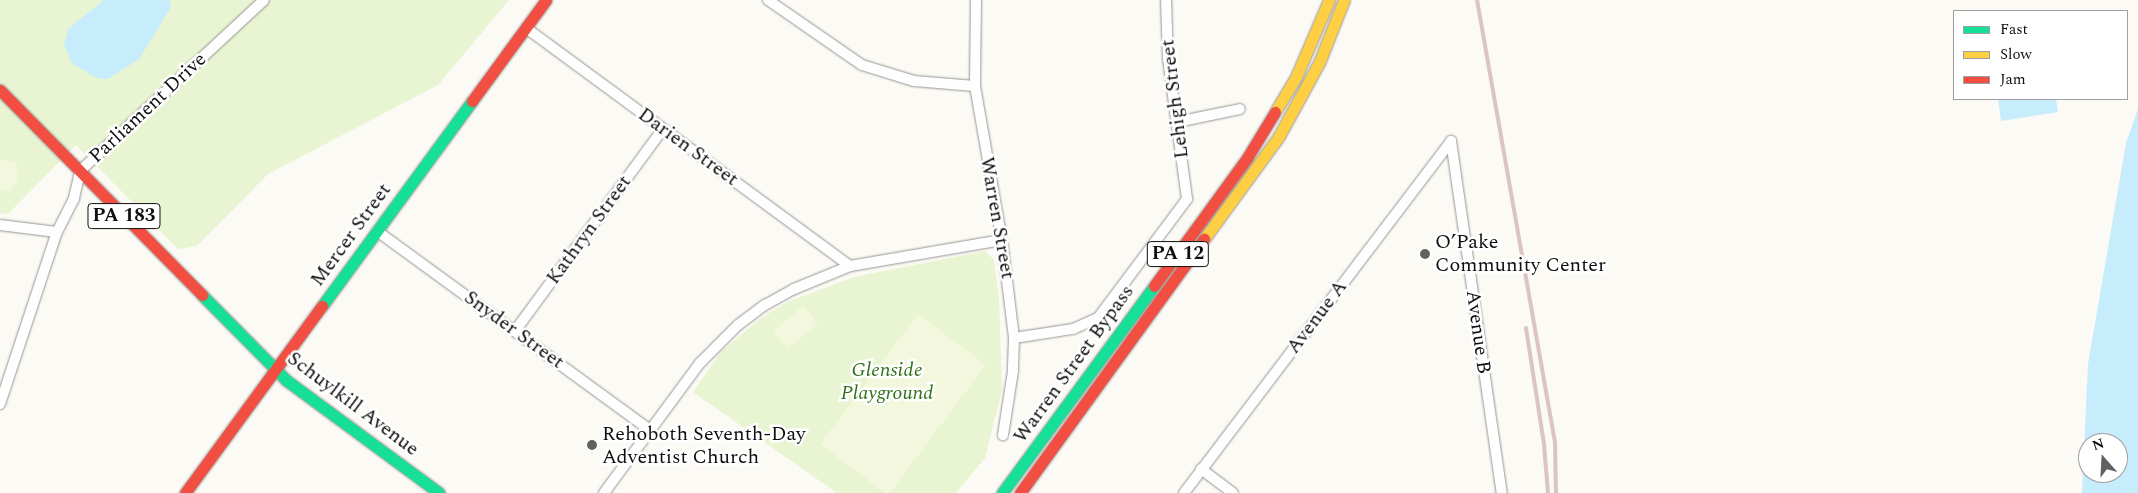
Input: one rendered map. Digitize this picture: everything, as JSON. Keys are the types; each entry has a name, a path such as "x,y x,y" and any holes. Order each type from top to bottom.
{"main road":[{"name":"Mercer Street","path":"185,493 546,0"},
{"name":"Warren Street Bypass","path":"1002,493 1252,151 1296,77 1329,0"},
{"name":"Warren Street Bypass","path":"1020,493 1279,136 1319,63 1344,0"},
{"name":"PA 183","path":"0,90 80,171"},
{"name":"Schuylkill Avenue","path":"80,171 276,370 439,493"}],"street":[{"name":"Parliament Drive","path":"0,404 57,232 74,198 80,171 264,0"},
{"path":"768,0 862,65 914,81 975,86"},
{"name":"Warren Street","path":"976,0 975,86 1002,240 1014,338 1013,371 1003,435"},
{"name":"Lehigh Street","path":"1014,338 1073,329 1098,318 1187,199 1168,59 1166,0"},
{"name":"Darien Street","path":"526,28 850,266"},
{"path":"1177,122 1240,109"},
{"name":"Kathryn Street","path":"515,331 663,129"},
{"name":"Avenue A","path":"1184,493 1451,141"},
{"name":"Avenue B","path":"1451,141 1502,493"},
{"path":"0,224 57,232"},
{"name":"Snyder Street","path":"377,231 650,430"},
{"path":"604,493 700,364 738,325 794,289 850,266 1002,240"},
{"path":"1201,469 1233,493"}],"green space":[{"path":"0,0 509,0 438,85 268,174 197,246 178,249 76,145 8,214 0,213"},
{"path":"0,160 15,162 18,168 17,181 9,191 0,190"},
{"name":"Glenside Playground","path":"985,251 994,260 999,297 1002,391 985,458 956,493 837,493 693,392 721,352 761,318 787,302 854,277"},
{"path":"803,306 818,324 788,349 773,331"},
{"path":"918,314 986,365 890,493 885,493 820,444"}],"water":[{"path":"104,0 169,0 171,7 139,59 108,79 96,78 72,63 64,45 68,29"},
{"path":"1998,100 2056,100 2058,112 2001,121"},
{"path":"2138,109 2138,493 2082,493 2082,483 2128,483 2128,433 2085,433 2088,364 2126,143"}],"railway":[{"path":"1477,0 1555,442 1556,493"},
{"path":"1526,328 1544,444 1548,493"}],"traffic: fast":[{"path":"322,306 472,101"},
{"path":"1002,493 1154,286"},
{"path":"202,295 286,380 439,493"}],"traffic: slow":[{"path":"1275,112 1296,77 1329,0"},
{"path":"1204,239 1279,136 1319,63 1344,0"}],"traffic: jam":[{"path":"472,101 546,0"},
{"path":"0,90 202,295"},
{"path":"1154,286 1247,158 1275,112"},
{"path":"1020,493 1204,239"},
{"path":"185,493 322,306"}],"place":[{"name":"O’Pake Community Center","path":"1425,254"},
{"name":"Rehoboth Seventh-Day Adventist Church","path":"592,445"}]}
